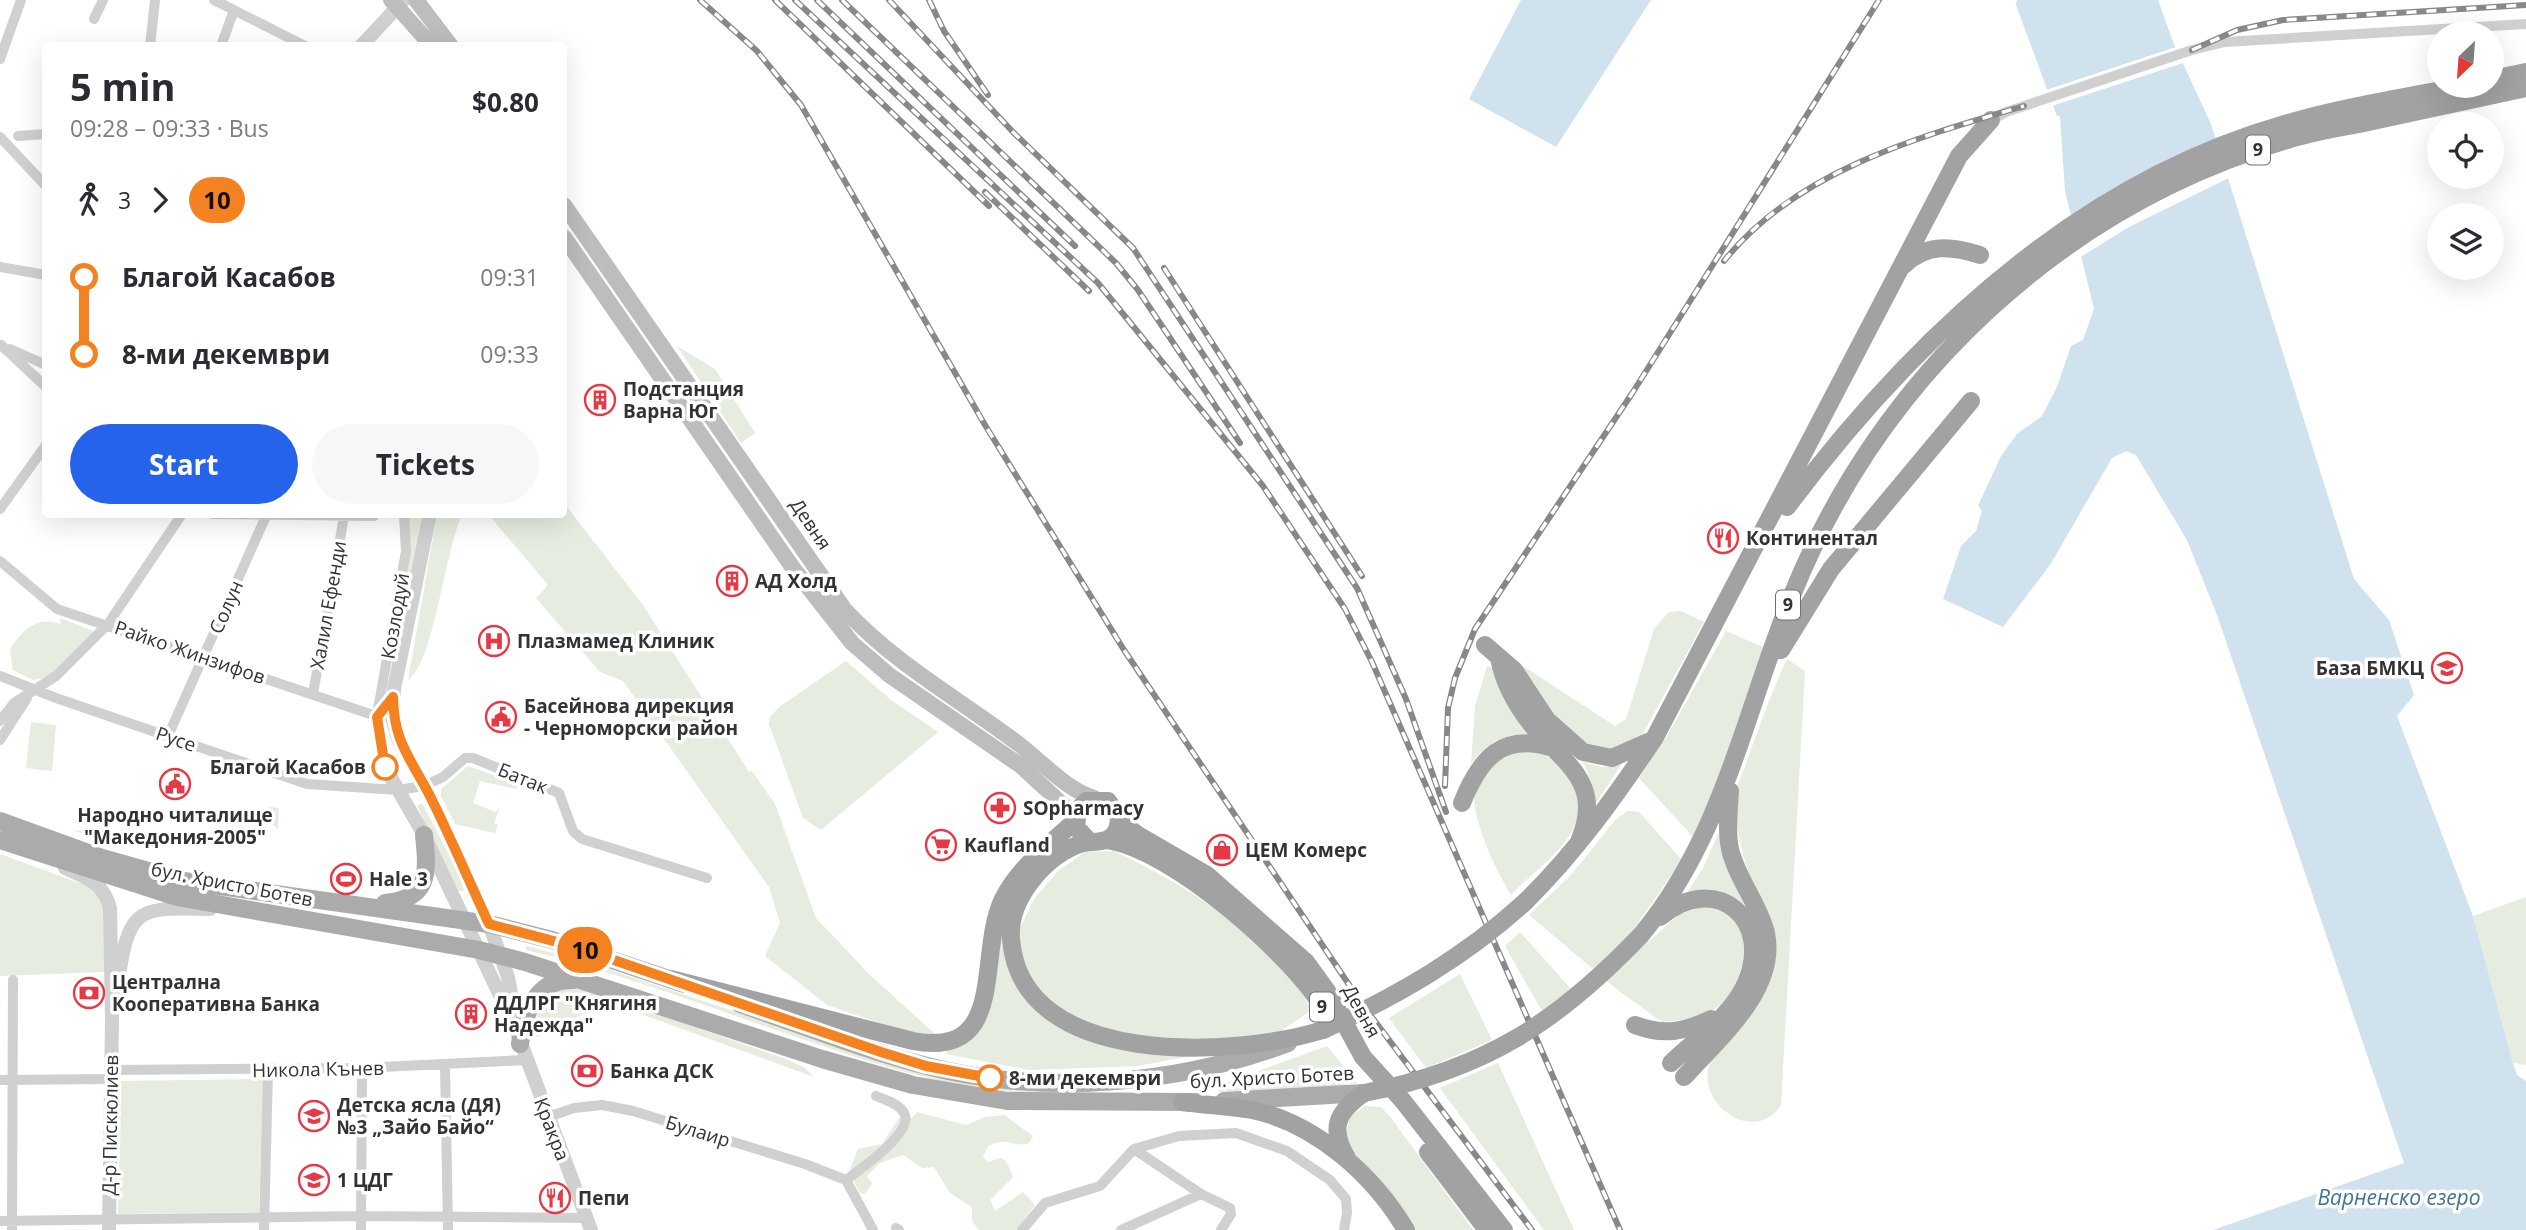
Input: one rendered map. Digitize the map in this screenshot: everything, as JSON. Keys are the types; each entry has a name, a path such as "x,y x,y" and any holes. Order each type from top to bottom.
{"highway":[{"path":"2504,77 2526,72"},
{"name":"9","path":"1760,690 1802,571 1824,523 1874,437 1932,366 1975,321 2018,283 2123,212 2224,162 2288,139 2526,88"},
{"name":"9","path":"1755,549 1875,397 1938,332 2014,267 2118,197 2192,159 2286,124 2427,93"},
{"path":"1755,549 1962,150 1992,120"},
{"path":"1898,273 1917,254 1937,247 1955,247 1980,255"},
{"path":"1760,690 1807,604 1864,527 1971,401"},
{"name":"бул. Христо Ботев","path":"1319,1031 1408,988 1496,928 1525,902 1576,847 1654,739 1755,549"},
{"path":"1485,645 1514,670 1547,720 1583,752 1602,758 1620,757 1654,739"},
{"path":"1499,658 1503,678 1517,704 1573,766 1584,793 1584,825 1576,847"},
{"name":"бул. Христо Ботев","path":"1364,1093 1438,1074 1493,1052 1531,1031 1583,992 1643,932 1698,850 1731,773 1760,690"},
{"path":"1462,803 1478,769 1501,749 1528,743 1555,749"},
{"path":"1684,1077 1745,1007 1760,980 1765,957 1765,930 1730,848 1731,773"},
{"path":"671,979 913,1041 953,1043 972,1029 981,1012 995,918 1008,890 1028,864 1075,819 1081,805 1094,799 1113,805 1119,821 1114,834 1098,841 1079,832 1075,819"},
{"name":"Девня","path":"1119,821 1207,875 1306,962 1327,991 1363,1056 1403,1101 1504,1230"},
{"name":"9","path":"1098,841 1064,852 1037,876 1022,895 1010,928 1012,952 1020,973 1032,993 1051,1012 1091,1033 1150,1045 1199,1047 1319,1031"},
{"name":"Девня","path":"1098,841 1133,849 1188,879 1235,914 1286,960 1316,996 1350,1057 1400,1116 1488,1230"},
{"path":"1643,932 1670,908 1696,898 1725,903 1747,920 1753,936 1749,975 1741,993 1671,1063"},
{"path":"1635,1025 1656,1032 1676,1032 1723,1013"},
{"path":"1349,1161 1337,1140 1338,1126 1344,1109 1364,1093"},
{"path":"1182,1102 1252,1110 1311,1134 1349,1161 1382,1196 1406,1230"}],"main road":[{"path":"416,0 448,42"},
{"path":"397,2 429,42"},
{"name":"Девня","path":"567,209 845,610 864,631 905,664 1019,744 1081,793 1094,799"},
{"name":"Девня","path":"567,241 833,622 852,643 889,675 1002,751 1075,819"},
{"name":"бул. Христо Ботев","path":"0,821 102,858 184,881 489,924 552,940 926,1066 1013,1080 1073,1082 1173,1073 1252,1056 1319,1031"},
{"path":"365,905 400,902 417,892 427,865 424,835"},
{"name":"бул. Христо Ботев","path":"0,840 135,886 251,911 499,955 813,1056 936,1090 1007,1101 1182,1102 1307,1099 1364,1093"},
{"path":"520,1043 523,1021 534,999 559,981 582,980"}],"street":[{"path":"0,59 20,0"},
{"path":"94,19 103,0"},
{"path":"150,42 155,0"},
{"path":"214,0 297,42"},
{"path":"364,42 397,2"},
{"path":"222,42 234,10"},
{"path":"1992,120 2024,106 2192,50 2259,38 2526,24"},
{"path":"18,136 42,134"},
{"path":"1,138 42,182"},
{"path":"0,267 42,274"},
{"path":"0,346 42,363"},
{"path":"0,346 42,383"},
{"path":"0,509 42,450"},
{"path":"0,721 14,703 56,676 108,624 179,518"},
{"name":"Солун","path":"168,736 266,518"},
{"name":"Халил Ефенди","path":"313,694 344,518"},
{"name":"Козлодуй","path":"377,717 406,551 404,518"},
{"path":"393,722 393,697 429,518"},
{"name":"Райко Жинзифов","path":"0,561 57,609 204,656 393,722"},
{"name":"Русе","path":"0,676 32,690 307,784 397,790"},
{"path":"0,740 32,690"},
{"path":"377,717 393,697"},
{"name":"Кракра","path":"377,717 385,767 424,835 479,950 520,1043 589,1224"},
{"name":"Кракра","path":"393,722 399,741 424,786 489,924 508,976 520,1043"},
{"name":"Батак","path":"397,790 424,786 443,777 465,758 473,758 559,793 573,831 582,839 707,878"},
{"name":"Д-р Пискюлиев","path":"29,850 98,884 106,892 110,908 112,1020 109,1225"},
{"name":"Д-р Пискюлиев","path":"112,1020 125,944 132,926 145,912 174,908 251,911"},
{"path":"13,980 6,1080 8,1224 264,1224 361,1216 519,1218 589,1224"},
{"name":"Никола Кънев","path":"6,1080 445,1066 520,1043"},
{"path":"445,1066 448,1230"},
{"path":"361,1230 362,1068"},
{"path":"264,1224 268,1070"},
{"path":"871,1229 846,1180 886,1149 905,1126 905,1115 901,1109 876,1096"},
{"name":"Булаир","path":"548,1117 574,1108 602,1105 634,1111 805,1164 846,1180"},
{"path":"1022,1230 1045,1203 1100,1186 1134,1149 1179,1136 1236,1133 1287,1151 1330,1180 1346,1199 1344,1230"},
{"path":"1134,1149 1201,1194 1231,1209 1222,1230"},
{"path":"1121,1230 1201,1194"},
{"path":"519,1218 520,1230"}],"shaded area":[{"path":"677,346 715,369 755,433 741,443"},
{"path":"567,507 643,605 749,772 752,771 775,804 816,918 870,975 935,1034 912,1034 827,1005 765,956 780,923 769,887 623,681 600,672 536,598 548,585 492,518 567,518"},
{"path":"404,518 426,518 397,637 391,637 406,551"},
{"path":"436,518 461,518 425,652 408,680"},
{"path":"1681,611 1704,622 1641,737 1617,751 1588,747 1566,732 1515,661 1615,726 1626,719 1654,629 1669,612"},
{"path":"60,618 98,633 56,676 33,680 13,670 10,650 19,637 38,623 53,622 61,625"},
{"path":"1726,631 1765,648 1695,839 1639,778 1670,731"},
{"path":"1787,659 1805,671 1781,1105 1770,1116 1758,1121 1745,1121 1722,1108 1713,1097 1708,1085 1708,1071 1720,1045 1762,994 1773,963 1767,931 1741,844 1735,798 1760,724"},
{"path":"846,661 891,700 938,732 821,830 803,818 769,724 770,717 779,707"},
{"path":"1487,666 1493,668 1514,714 1536,736 1516,736 1499,740 1484,749 1471,764 1475,706"},
{"path":"31,722 56,725 52,771 26,768"},
{"path":"1520,748 1548,756 1562,765 1573,780 1579,807 1576,822 1559,849 1511,895 1482,834 1474,799 1476,783 1482,771"},
{"path":"1583,762 1602,767 1621,765 1594,806 1592,783"},
{"path":"468,766 518,784 516,789 480,781 473,803 496,812 500,807 494,823 498,825 495,833 455,824 441,796 441,789"},
{"path":"422,803 460,875 464,891 457,891 417,806"},
{"path":"270,807 279,808 278,829 266,820 236,827"},
{"path":"1628,811 1639,812 1682,860 1633,930 1649,942 1678,915 1710,904 1739,919 1747,952 1733,992 1719,1006 1699,1018 1662,1022 1619,991 1529,915 1572,874 1616,819"},
{"path":"72,830 129,837 125,849"},
{"path":"1720,830 1747,906 1709,889 1687,893 1703,868"},
{"path":"1114,851 1170,880 1225,916 1274,959 1312,1010 1275,1035 1197,1041 1152,1039 1081,1023 1055,1007 1034,983 1020,953 1019,930 1034,899 1058,871 1085,852"},
{"path":"0,854 93,888 104,902 105,972 0,976"},
{"path":"2526,897 2526,1065 2513,1063 2473,916"},
{"path":"1005,910 1008,962 1018,985 1034,1008 1056,1024 1196,1055 1138,1066 1029,1070 946,1054 948,1048 962,1043"},
{"path":"1520,932 1571,989 1542,1011 1505,946"},
{"path":"526,946 583,961 911,1070 1134,1084 1135,1088 1028,1093 970,1087 928,1078 844,1053 639,982 526,950"},
{"path":"1460,974 1492,1040 1426,1068 1389,1018"},
{"path":"560,989 580,989 606,996 786,1059 805,1068 814,1077 611,1003 547,1030 547,1033 538,1037 535,1036 540,1009 548,998"},
{"path":"1327,1046 1357,1083 1324,1088 1219,1092 1217,1086"},
{"path":"1498,1063 1574,1230 1544,1230 1440,1088"},
{"path":"263,1079 259,1212 118,1214 121,1081"},
{"path":"1364,1106 1381,1107 1391,1118 1473,1230 1415,1230 1391,1195 1344,1142 1350,1117"},
{"path":"917,1112 966,1125 985,1117 1004,1115 1033,1136 1029,1143 1002,1142 988,1146 983,1157 988,1162 1001,1158 1006,1161 1013,1177 990,1200 995,1211 1023,1192 1035,1205 1016,1230 979,1230 972,1221 972,1207 950,1193 934,1167 922,1168 903,1155 880,1163 867,1176 872,1183 865,1194 860,1193 849,1172 858,1149 882,1144 899,1118 912,1118"}],"water":[{"path":"1521,0 1651,0 1556,147 1469,99"},
{"name":"Варненско езеро","path":"2017,0 2158,0 2173,42 2211,124 2354,579 2389,620 2414,695 2397,716 2473,916 2517,1075 2526,1081 2526,1230 2213,1230 2404,1163 2217,615 2187,540 2136,455 2126,451 2112,458 2050,565 2003,627 1943,599 1961,546 1976,531 1982,511 1978,506 2001,456 2017,434 2042,416 2057,387 2071,346 2083,340 2094,309 2065,191 2060,116 2057,116 2016,5"}],"pier":[{"path":"2179,46 2186,62 2049,107 2043,91"},
{"path":"2219,137 2231,177 2129,227 2079,258 2069,220 2113,190"}],"railway":[{"path":"700,0 757,51 801,105 985,425 1124,650 1362,1004 1532,1230"},
{"path":"775,0 989,206"},
{"path":"795,0 1098,283 1263,486 1345,609 1372,662 1620,1230"},
{"path":"817,0 1075,246"},
{"path":"842,0 1116,263 1138,290 1240,443"},
{"path":"889,0 1013,132 1133,248 1357,588 1406,699 1446,812"},
{"path":"929,0 944,31 988,95"},
{"path":"1445,786 1448,708 1455,678 1475,629 1633,392 1879,0"},
{"path":"2192,50 2237,30 2283,20 2526,5"},
{"path":"1724,261 1753,230 1786,203 1861,161 1901,145 2024,106"},
{"path":"985,192 1089,291"},
{"path":"1164,268 1362,576"}],"bus line":[{"name":"10","path":"385,767 379,743 377,717 393,697 393,722 399,741 429,794 489,924 576,947 926,1066 990,1078"}],"place":[{"name":"Подстанция Варна Юг","path":"600,400"},
{"name":"Континентал","path":"1723,538"},
{"name":"АД Холд","path":"732,581"},
{"name":"Плазмамед Клиник","path":"494,641"},
{"name":"База БМКЦ","path":"2447,668"},
{"name":"Басейнова дирекция - Черноморски район","path":"501,717"},
{"name":"Благой Касабов","path":"385,767"},
{"name":"Народно читалище \"Македония-2005\"","path":"175,784"},
{"name":"SOpharmacy","path":"1000,808"},
{"name":"Kaufland","path":"941,845"},
{"name":"ЦЕМ Комерс","path":"1222,850"},
{"name":"Hale 3","path":"346,879"},
{"name":"Централна Кооперативна Банка","path":"89,993"},
{"name":"ДДЛРГ \"Княгиня Надежда\"","path":"471,1014"},
{"name":"Банка ДСК","path":"587,1071"},
{"name":"8-ми декември","path":"990,1078"},
{"name":"Детска ясла (ДЯ) №3 „Зайо Байо“","path":"314,1116"},
{"name":"1 ЦДГ","path":"314,1180"},
{"name":"Пепи","path":"555,1198"}]}
